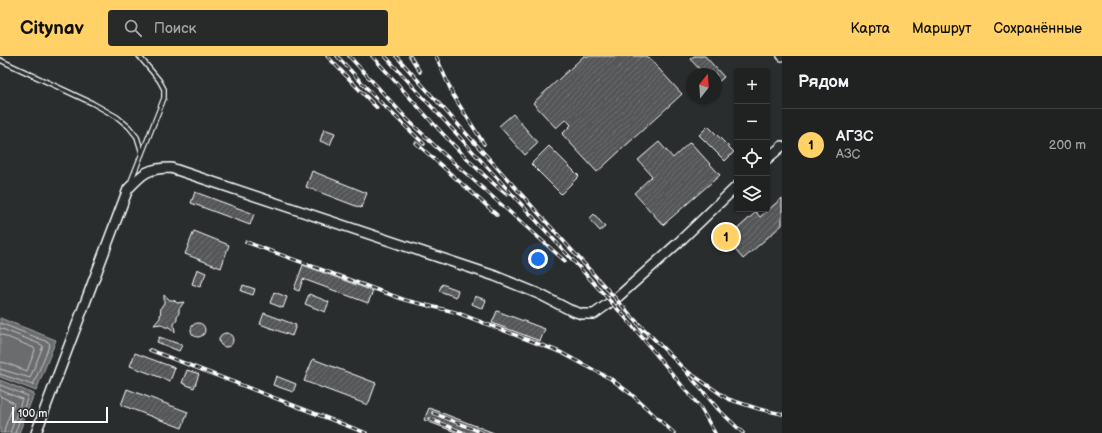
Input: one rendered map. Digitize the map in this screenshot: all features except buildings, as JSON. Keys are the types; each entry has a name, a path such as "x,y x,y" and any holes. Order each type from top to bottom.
{"street":[{"path":"770,156 782,146"},
{"path":"36,433 128,190 141,175 156,168 171,168 495,276 582,314 594,314 619,296 679,242 734,189"}],"lane":[{"path":"128,190 164,98 164,89 159,80 139,56"},
{"path":"0,60 92,103 117,117 129,127 137,138 142,153"}],"water":[{"path":"0,318 56,340 36,391 0,377"},
{"path":"0,380 34,394 19,433 0,433"}],"railway":[{"path":"327,56 377,108"},
{"path":"337,56 375,97 424,144"},
{"path":"349,56 406,118 435,146 565,261"},
{"path":"372,56 454,146 507,195"},
{"path":"385,56 623,315 700,407 715,433"},
{"path":"396,56 636,321"},
{"path":"410,56 420,72"},
{"path":"436,56 453,95 484,144"},
{"path":"416,143 497,215"},
{"path":"246,242 405,300 455,312 560,352 611,379 631,394 674,433"},
{"path":"646,337 636,321 684,369"},
{"path":"150,350 366,433"},
{"path":"743,433 718,409 684,369 728,399 759,409 782,414"},
{"path":"433,413 483,433"},
{"path":"430,419 465,433"}],"place":[{"name":"АГЗС","path":"726,237"}]}
